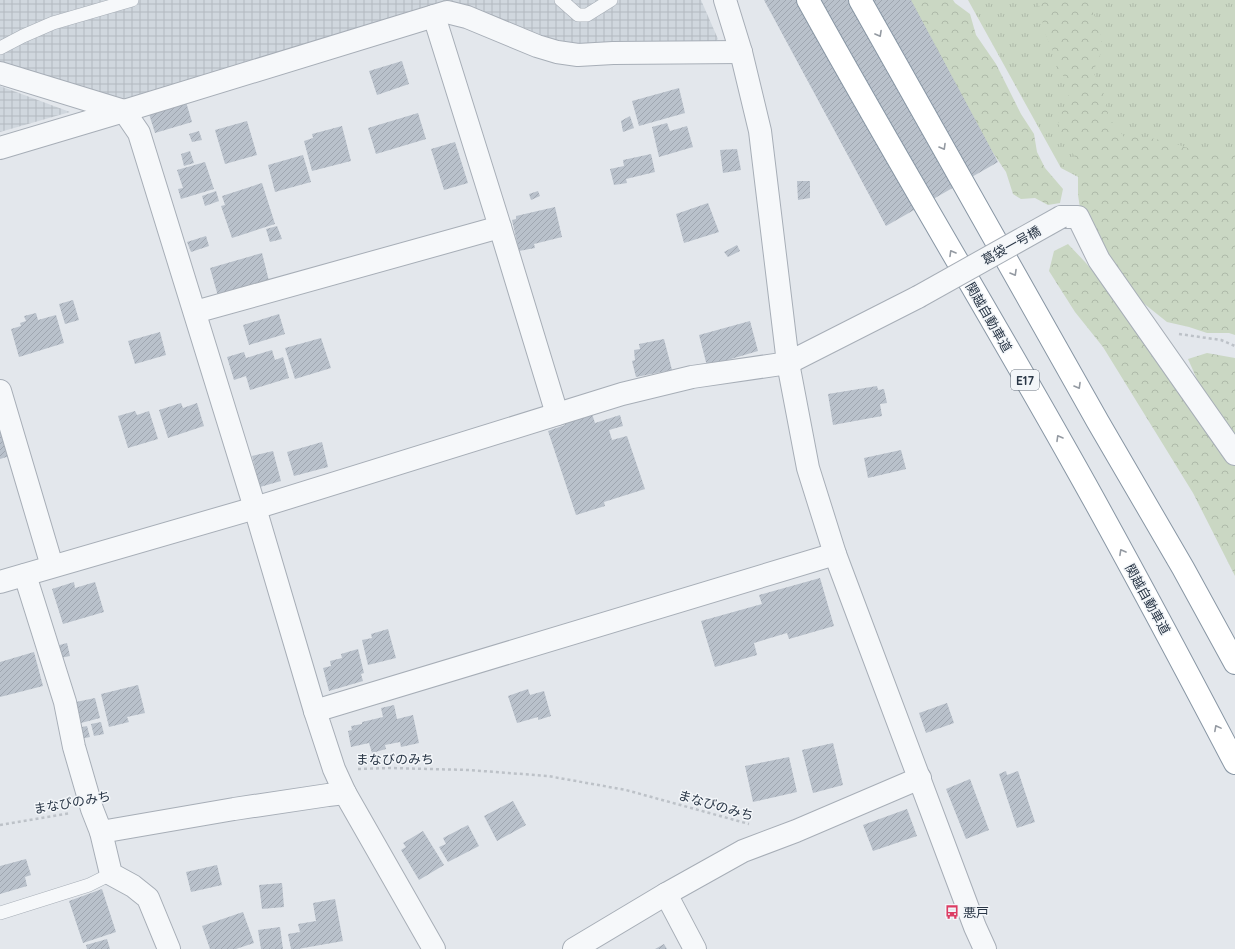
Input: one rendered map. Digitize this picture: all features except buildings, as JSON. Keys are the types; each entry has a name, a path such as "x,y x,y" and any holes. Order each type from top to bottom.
{"highway":[{"name":"関越自動車道","path":"808,0 900,164 1070,457 1184,665 1235,763"},
{"path":"860,0 1098,422 1183,568 1235,663"}],"street":[{"path":"725,0 741,52 760,131 788,363 808,468 835,554 985,949"},
{"path":"0,148 447,12 467,17 537,46 557,52 578,55 613,53 741,52"},
{"path":"434,16 557,414"},
{"path":"0,73 124,111 139,133 334,769 434,949"},
{"name":"葛袋一号橋","path":"0,582 255,508 622,394 692,377 788,363 918,297 1061,217 1078,217 1099,260 1148,329"},
{"path":"195,312 500,227"},
{"path":"1148,329 1235,454"},
{"path":"0,391 52,566"},
{"path":"315,711 835,554"},
{"path":"25,575 65,702 74,747 92,809 101,832 111,874 133,886 148,898 169,949"},
{"path":"574,949 666,894 743,851 796,831 920,778"},
{"path":"101,832 234,809 346,793"},
{"path":"666,894 695,949"}],"lane":[{"path":"0,48 53,23 132,0"},
{"path":"561,0 578,15 587,15 611,0"},
{"path":"0,913 89,885 111,874"}],"path":[{"path":"1148,329 1221,340 1235,346"},
{"name":"まなびのみち","path":"334,769 390,768 469,770 548,776 626,790 750,824"},
{"name":"まなびのみち","path":"0,825 92,809"}],"shaded area":[{"path":"0,0 701,0 718,39 713,44 584,45 554,40 464,4 440,4 124,99 15,68 0,62"},
{"path":"0,86 70,112 0,132"}],"green space":[{"path":"907,0 953,0 970,14 976,35 996,64 1021,114 1034,134 1037,152 1045,168 1063,189 1060,203 1048,205 1035,198 1021,199 1013,194 1006,172 987,144"},
{"path":"968,0 1235,0 1235,313 1139,209 1061,168"},
{"path":"1038,0 1091,0 1091,8 1099,26 1103,48 1093,72 1103,91 1109,118 1124,137 1145,137 1170,142 1197,151 1222,153 1235,150 1235,335 1229,333 1207,333 1167,322 1137,298 1123,279 1080,208 1078,195 1078,161 1064,141 1058,123 1072,85 1057,69 1052,48 1045,34"},
{"path":"1068,244 1086,263 1138,328 1172,384 1235,462 1235,576 1193,493 1103,347 1075,312 1049,271 1054,251"},
{"path":"1207,353 1235,358 1235,442 1207,402 1188,359"}],"place":[{"name":"悪戸","path":"952,912"}]}
